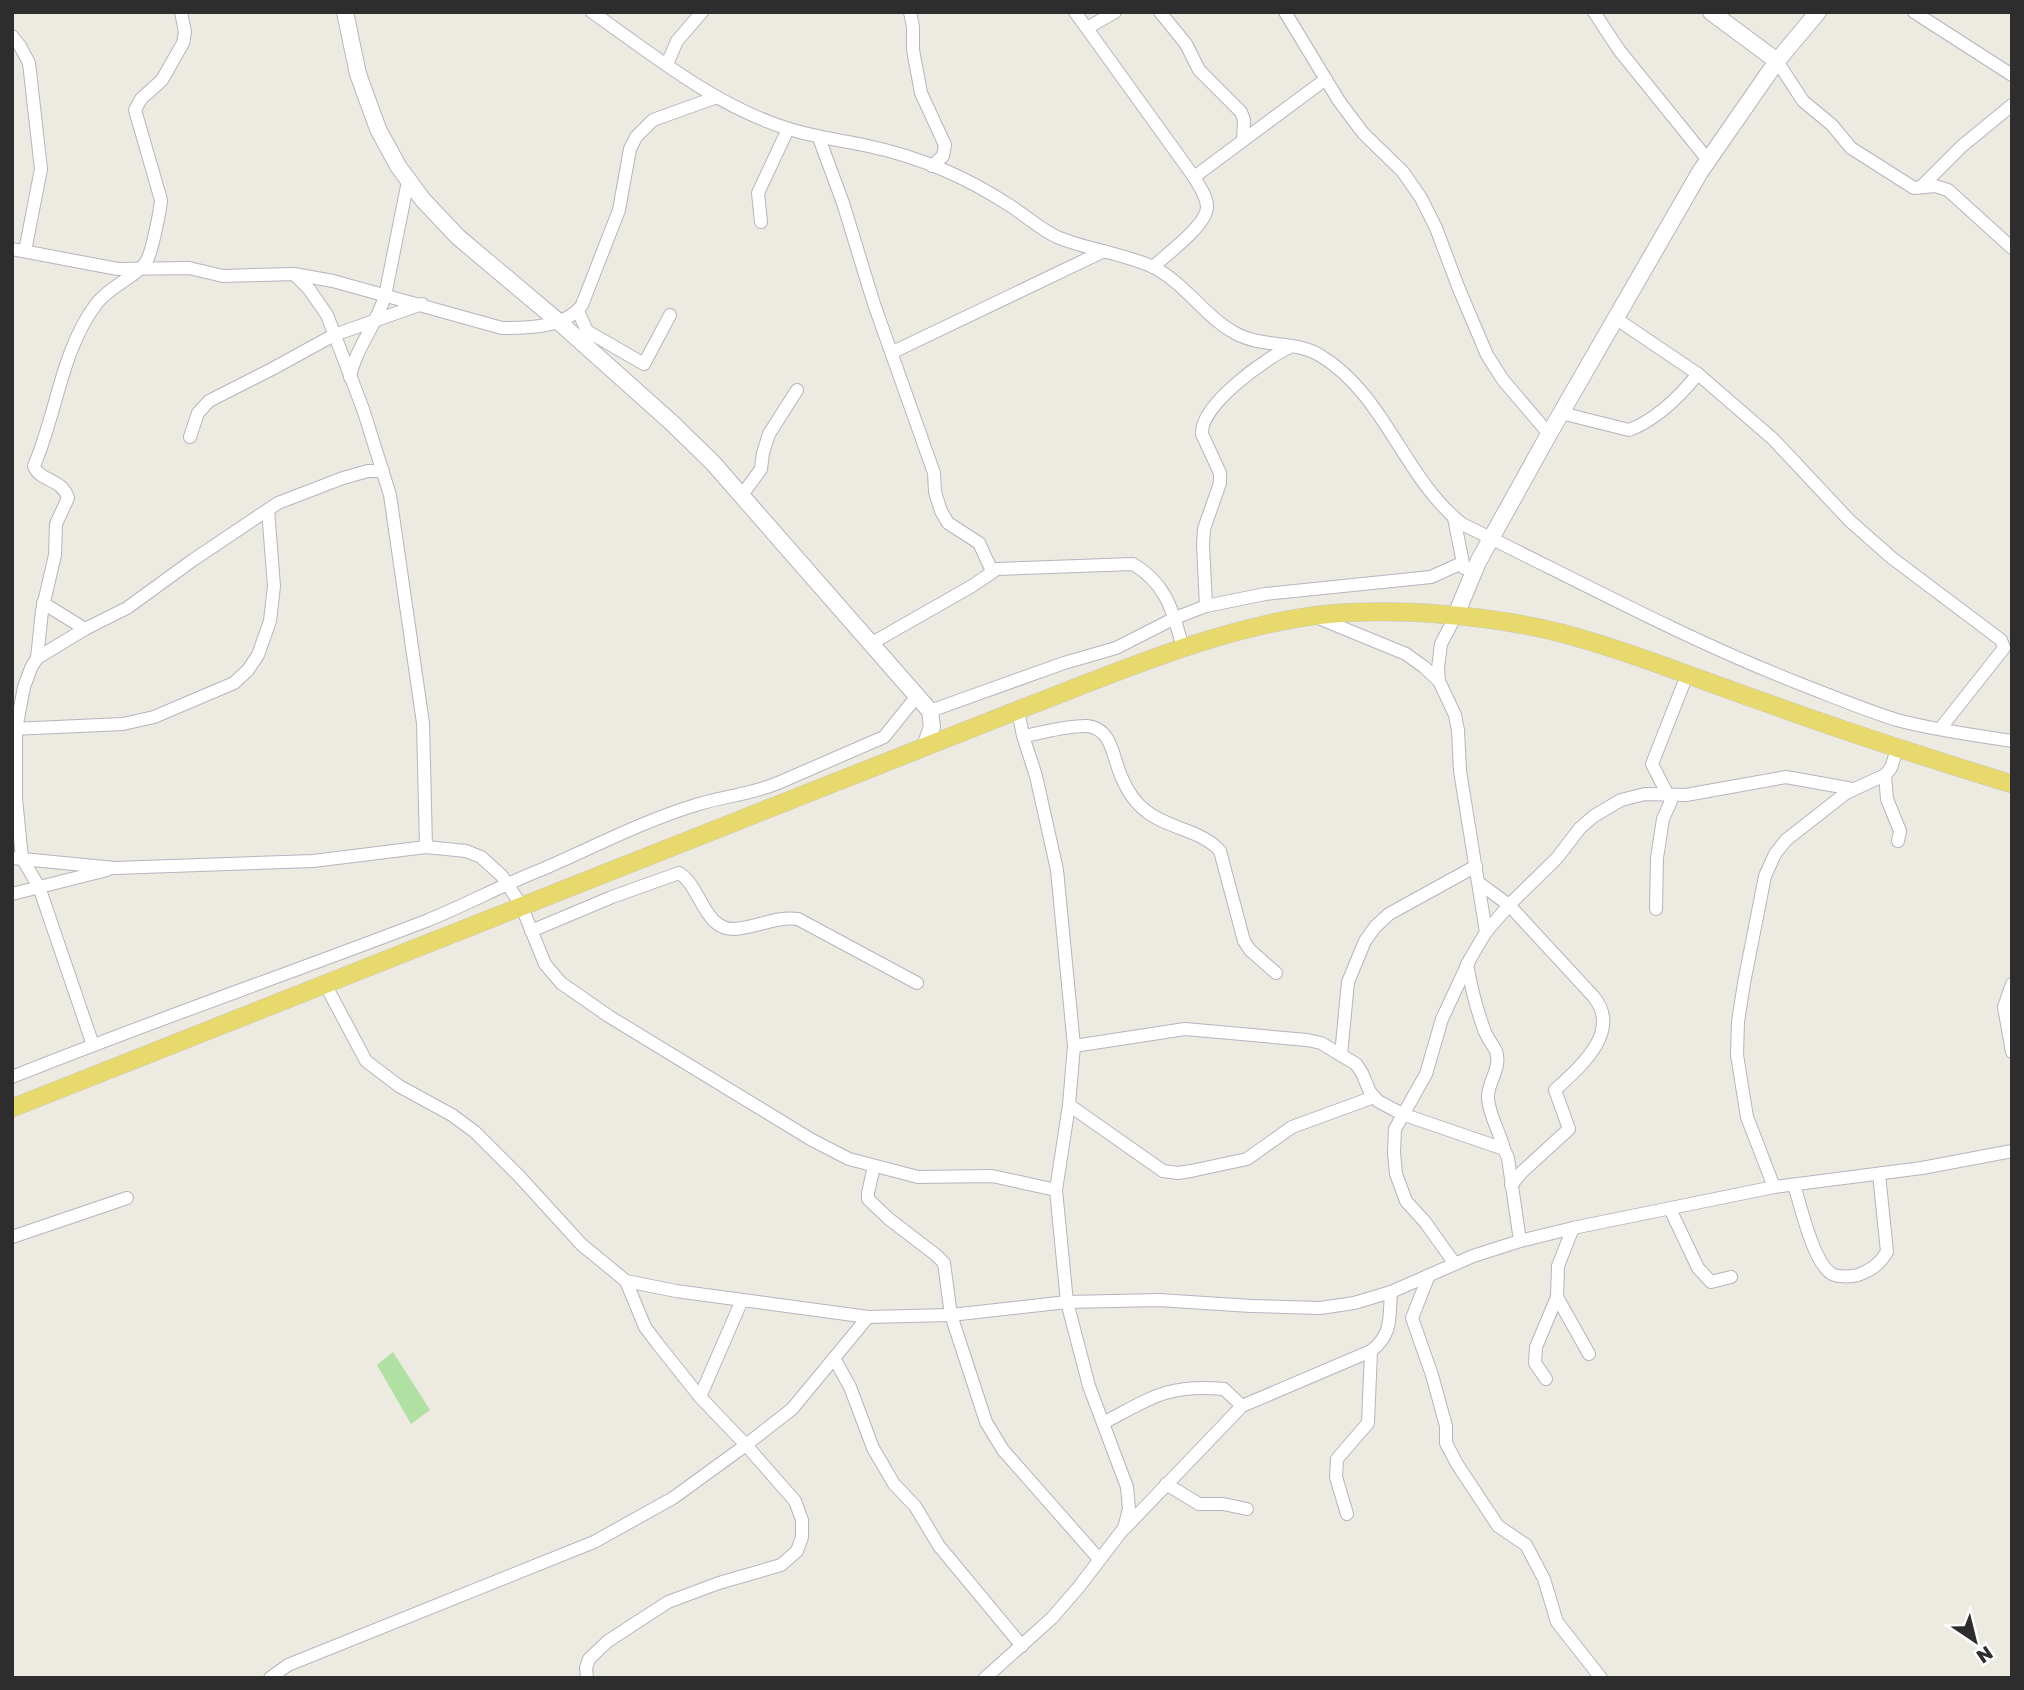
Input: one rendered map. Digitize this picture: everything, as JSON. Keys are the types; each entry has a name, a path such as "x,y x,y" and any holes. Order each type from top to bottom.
{"main road":[{"path":"12,1108 1018,710 1183,648 1255,628 1314,616 1389,613 1455,617 1561,633 1897,749 2012,784"}],"street":[{"path":"93,1045 39,887 17,858 14,729 24,687 37,658 43,603 55,555 56,524 68,498 61,485 37,473 34,466 47,435 64,371 85,322 102,297 148,259 161,200 135,110 141,99 162,80 183,43 185,33 181,12"},
{"path":"345,12 356,65 368,103 384,141 408,181 458,237 559,322 672,423 742,495 930,711 932,727 925,746"},
{"path":"592,12 733,107 819,138 870,146 932,166 1007,203 1055,235 1153,267 1237,334 1314,352 1351,379 1446,512 1462,524 1580,581 1609,598 1736,657 1873,712 1940,729 2012,741"},
{"path":"667,64 677,41 702,12"},
{"path":"910,12 913,50 921,93 945,145 943,156 932,166"},
{"path":"1075,12 1194,177 1208,205 1204,220 1153,267"},
{"path":"1087,28 1115,12"},
{"path":"1160,12 1186,44 1199,70 1241,112 1244,120 1242,140"},
{"path":"1285,12 1363,133 1403,172 1421,198 1436,228 1487,355 1503,380 1549,434"},
{"path":"1594,12 1619,50 1708,160"},
{"path":"1711,12 1777,61 1803,101 1832,125 1852,148 1908,184 1948,190 2012,248"},
{"path":"1439,681 1438,656 1470,581 1549,434 1708,160 1777,61 1818,12"},
{"path":"1914,12 2012,75"},
{"path":"12,36 29,63 41,169 19,250 118,269 189,268 223,276 294,274 422,304 502,328 559,322 578,311 619,210 630,149 636,137 653,120 717,97"},
{"path":"1194,177 1326,79"},
{"path":"1921,187 1962,146 2012,105"},
{"path":"761,222 758,193 789,129"},
{"path":"819,138 934,473 935,492 941,511 948,523 979,543 992,571"},
{"path":"350,377 357,352 377,319 385,296 408,181"},
{"path":"892,352 1104,251"},
{"path":"294,274 327,314 390,495 424,723 426,847"},
{"path":"190,437 198,413 209,401 334,335 422,304"},
{"path":"578,311 587,331 644,364 670,315"},
{"path":"1615,318 1699,374 1773,439 1850,521 1892,558 2004,644 2004,648 1940,729"},
{"path":"1206,606 1204,529 1220,483 1220,473 1202,434 1202,428 1214,408 1238,381 1290,346"},
{"path":"1561,413 1629,430 1646,422 1665,407 1699,374"},
{"path":"742,495 761,470 769,434 797,390"},
{"path":"37,658 85,629 128,608 193,560 286,499 343,478 368,471 383,471"},
{"path":"14,729 123,724 154,717 234,683 248,670 258,654 270,621 274,586 268,510"},
{"path":"1454,517 1462,563 1470,581"},
{"path":"930,711 1064,663 1116,648 1175,618 1206,606 1265,594 1431,577 1462,563"},
{"path":"872,643 972,586 992,571 1006,568 1133,564 1148,572 1168,598 1183,648"},
{"path":"43,603 85,629"},
{"path":"1314,616 1406,654 1439,681 1455,715 1458,730 1460,771 1486,932"},
{"path":"1656,909 1657,858 1663,819 1671,801 1652,764 1687,675"},
{"path":"12,1077 431,919 507,886 526,874 676,811 699,803 761,790 870,745 884,737 917,696"},
{"path":"1018,710 1036,776 1056,870 1073,1046 1069,1105 1056,1191 1067,1303 1089,1386 1128,1487 1129,1509 1124,1528"},
{"path":"1023,736 1088,726 1102,732 1110,743 1121,776 1145,811 1185,832 1213,842 1220,852 1244,941 1250,950 1276,973"},
{"path":"1774,1187 1747,1117 1737,1055 1738,1022 1765,876 1786,841 1853,789 1885,775 1891,768 1897,749"},
{"path":"1885,775 1887,799 1901,836 1898,841"},
{"path":"1455,1264 1425,1222 1406,1201 1396,1174 1395,1129 1426,1074 1442,1019 1467,964 1486,932 1557,858 1580,828 1621,800 1644,794 1686,796 1786,777 1853,789"},
{"path":"17,858 115,868 313,861 426,847 466,851 481,857 502,876 521,905 551,973 561,983 600,1010 830,1149 874,1166 918,1177 937,1179 992,1176 1056,1191"},
{"path":"1341,1055 1348,982 1375,927 1390,914 1476,866"},
{"path":"12,894 115,868"},
{"path":"531,930 679,873 684,876 701,904 717,923 725,928 739,928 785,917 798,919 917,983"},
{"path":"1479,883 1509,905 1601,1005 1604,1022 1593,1052 1556,1090 1569,1129 1511,1185"},
{"path":"1467,964 1486,1034 1496,1053 1497,1070 1487,1094 1490,1113 1508,1158 1520,1241"},
{"path":"325,984 366,1061 373,1069 452,1115 475,1132 582,1245 626,1280 676,1291 868,1317 951,1315 1067,1303 1159,1300 1320,1308 1354,1303 1391,1292 1455,1264 1520,1241 1573,1228 1774,1187 1922,1168 2012,1151"},
{"path":"2012,984 2004,1007 2012,1052"},
{"path":"1073,1046 1185,1029 1315,1041 1360,1069 1374,1097 1402,1114 1504,1149"},
{"path":"1069,1105 1163,1171 1178,1173 1247,1159 1292,1128 1374,1097"},
{"path":"874,1166 868,1199 889,1219 942,1259 946,1269 951,1315 986,1422 994,1436 1003,1450 1099,1559"},
{"path":"1794,1185 1817,1255 1826,1269 1834,1275 1854,1276 1871,1270 1882,1261 1887,1252 1879,1174"},
{"path":"12,1237 127,1198"},
{"path":"1670,1209 1702,1274 1711,1282 1731,1277"},
{"path":"1546,1379 1535,1363 1536,1347 1557,1297 1558,1266 1573,1228"},
{"path":"1429,1275 1412,1318 1446,1426 1446,1443 1498,1526 1526,1545 1544,1578 1557,1622 1601,1678"},
{"path":"587,1678 589,1659 608,1642 668,1602 719,1583 766,1572 781,1565 797,1551 802,1536 802,1520 795,1501 700,1397 645,1327 626,1280"},
{"path":"985,1678 1052,1618 1124,1528 1242,1406 1371,1350 1382,1342 1388,1332 1391,1292"},
{"path":"1557,1297 1588,1354"},
{"path":"700,1397 742,1300"},
{"path":"270,1678 288,1665 594,1542 673,1498 792,1409 868,1317"},
{"path":"1347,1514 1336,1478 1337,1459 1368,1423 1371,1350"},
{"path":"834,1358 850,1387 873,1448 894,1484 915,1506 939,1546 1022,1646"},
{"path":"1103,1423 1161,1393 1177,1388 1224,1389 1242,1406"},
{"path":"1166,1485 1199,1504 1223,1504 1247,1509"}],"green space":[{"path":"393,1352 430,1410 411,1424 377,1365"}]}
